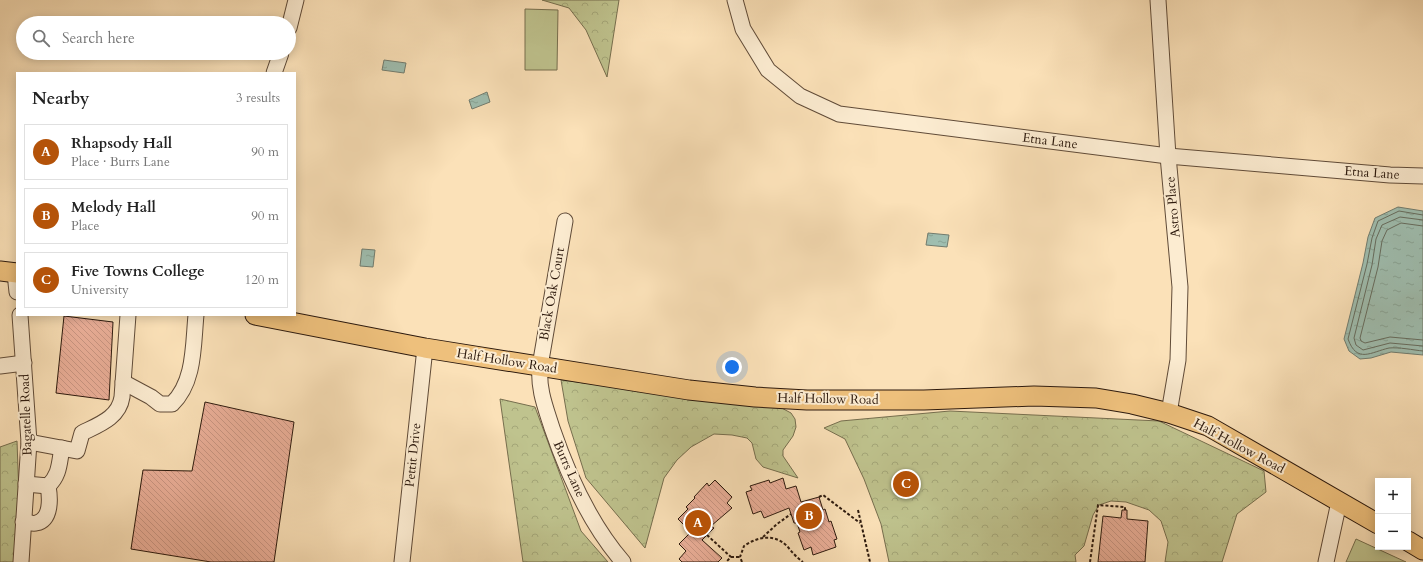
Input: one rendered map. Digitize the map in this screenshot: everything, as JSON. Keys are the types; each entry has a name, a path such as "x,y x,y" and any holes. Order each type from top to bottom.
{"main road":[{"name":"Half Hollow Road","path":"260,316 424,348 689,390 755,397 807,400 917,400 1034,396 1096,398 1132,404 1195,421 1214,430 1375,522"},
{"path":"1411,543 1423,550"}],"street":[{"path":"292,16 296,0"},
{"name":"Etna Lane","path":"735,0 742,28 768,70 800,96 839,114 1168,156 1382,174 1423,176"},
{"name":"Astro Place","path":"1158,0 1168,156 1180,286 1178,360 1169,413"},
{"path":"274,72 279,60"},
{"name":"Black Oak Court","path":"540,366 565,221"},
{"path":"10,272 16,289"},
{"name":"Bagatelle Road","path":"20,316 29,442 20,562"},
{"path":"29,442 77,451 82,433 106,420 118,410 121,404 128,316"},
{"path":"123,382 160,404 172,404 178,398 189,376 196,316"},
{"name":"Pettit Drive","path":"402,562 424,348"},
{"path":"0,366 24,363"},
{"name":"Burrs Lane","path":"540,366 540,390 563,461 599,531 623,562"},
{"path":"48,486 58,474 62,448"},
{"path":"26,484 48,486"},
{"path":"23,522 37,523 46,515 50,497 48,486"},
{"path":"1326,562 1339,502"}],"path":[{"path":"819,497 823,495 861,524"},
{"path":"1090,562 1098,505 1125,507 1125,510"},
{"path":"858,510 870,562"},
{"path":"763,537 791,514"},
{"path":"707,535 731,557 740,557"},
{"path":"742,562 740,557 744,546 754,539 763,537 779,540 803,562"},
{"path":"726,562 731,557"}],"green space":[{"path":"542,0 619,0 607,77 586,30 569,8"},
{"path":"525,9 558,10 557,70 525,70"},
{"path":"561,380 776,405 791,413 795,419 796,427 793,436 783,450 783,456 798,478 763,467 756,459 752,443 747,438 714,434 691,447 677,460 664,478 645,548 586,478 568,421"},
{"path":"500,399 535,407 581,531 608,562 523,562"},
{"path":"950,411 1159,421 1264,471 1266,492 1237,514 1222,562 1165,562 1168,542 1161,521 1149,510 1126,502 1111,501 1099,505 1093,515 1084,546 1075,555 1076,562 889,562 881,524 864,479 845,439 824,428 841,421"},
{"path":"17,441 21,552 20,562 0,562 0,447"},
{"path":"1356,539 1375,548 1375,550 1380,550 1406,562 1346,562"}],"water":[{"path":"384,60 406,63 404,73 382,70"},
{"path":"487,92 490,102 472,109 469,100"},
{"path":"1398,207 1423,211 1423,355 1391,352 1371,358 1360,359 1349,351 1344,339 1368,237 1375,218"},
{"path":"928,233 949,235 947,247 926,245"},
{"path":"362,249 375,250 373,267 360,266"}],"building":[{"path":"64,316 113,322 109,400 56,393"},
{"path":"205,402 294,422 274,562 211,562 131,549 143,470 192,471"},
{"path":"783,478 786,489 796,486 801,502 819,497 829,522 831,521 837,539 834,540 836,547 813,555 811,547 804,550 798,533 800,532 797,523 794,523 789,508 764,518 761,511 753,514 746,492 752,490 750,486 769,480 770,483"},
{"path":"715,480 732,497 727,503 732,508 711,526 714,528 702,540 722,558 718,562 682,562 679,559 686,551 679,544 691,532 678,519 688,509 686,507 707,483 709,486"},
{"path":"1122,510 1127,510 1127,519 1148,521 1145,562 1098,562 1103,516 1121,518"}],"place":[{"name":"Five Towns College","path":"906,484"},
{"name":"Melody Hall","path":"809,516"},
{"name":"Rhapsody Hall","path":"698,523"}]}
